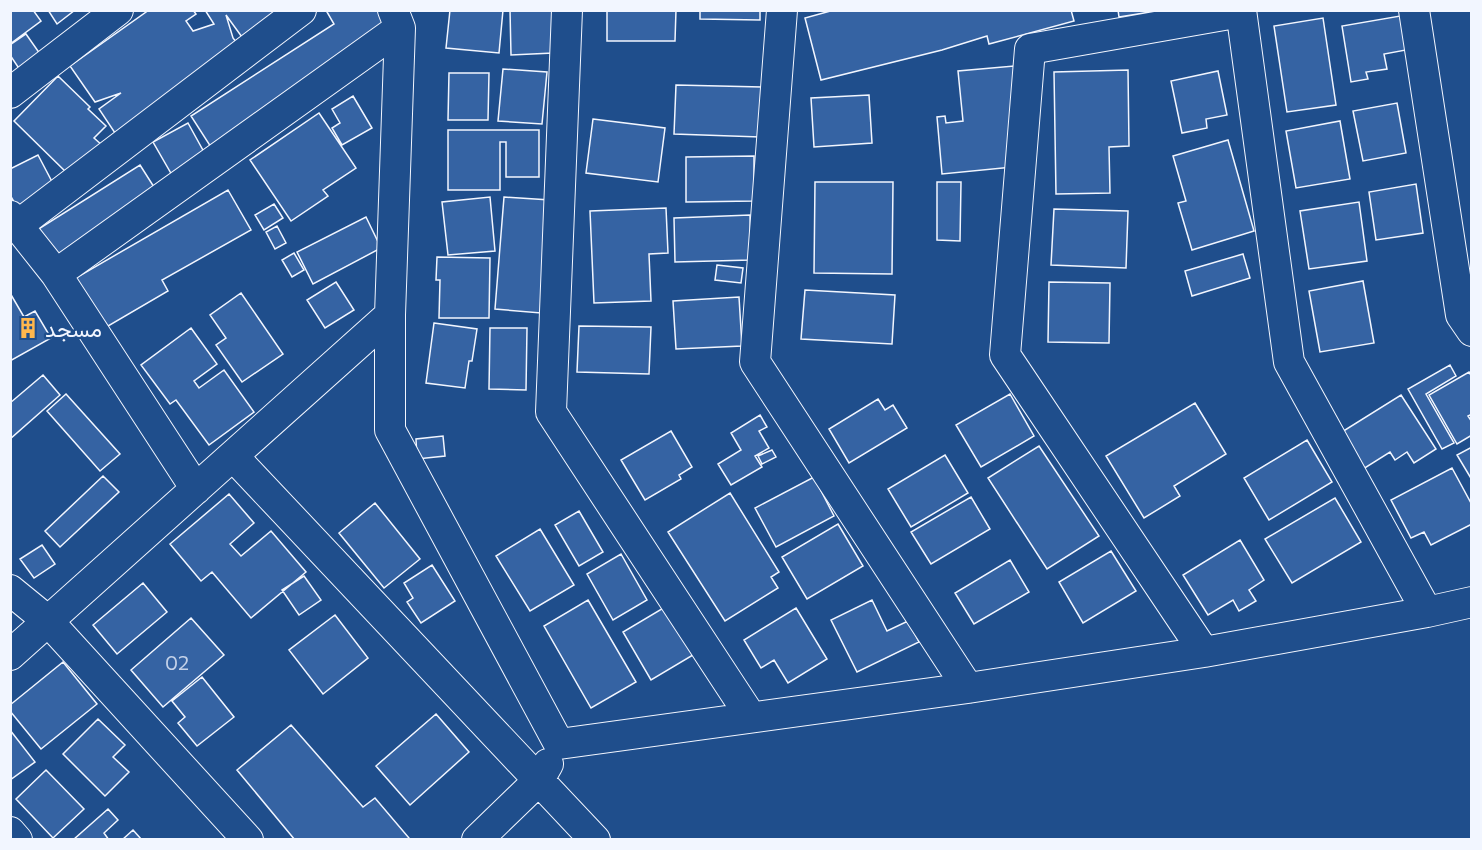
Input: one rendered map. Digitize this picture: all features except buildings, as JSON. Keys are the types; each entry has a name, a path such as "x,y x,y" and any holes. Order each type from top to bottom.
{"street":[{"path":"10,93 117,10"},
{"path":"196,489 57,274 14,220 301,10"},
{"path":"567,10 551,412 751,717"},
{"path":"782,10 756,362 968,687"},
{"path":"1414,10 1461,315 1472,331"},
{"path":"1204,652 1005,355 1030,49 1241,11 1288,362 1427,612"},
{"path":"57,274 397,19"},
{"path":"397,19 390,315 390,430 559,744"},
{"path":"10,655 390,315"},
{"path":"233,456 595,840"},
{"path":"10,590 48,621 248,840"},
{"path":"559,744 1204,652 1472,602"},
{"path":"477,840 539,780 559,744"},
{"path":"10,832 17,840"}],"place":[{"name":"مسجد","path":"28,328"}]}
